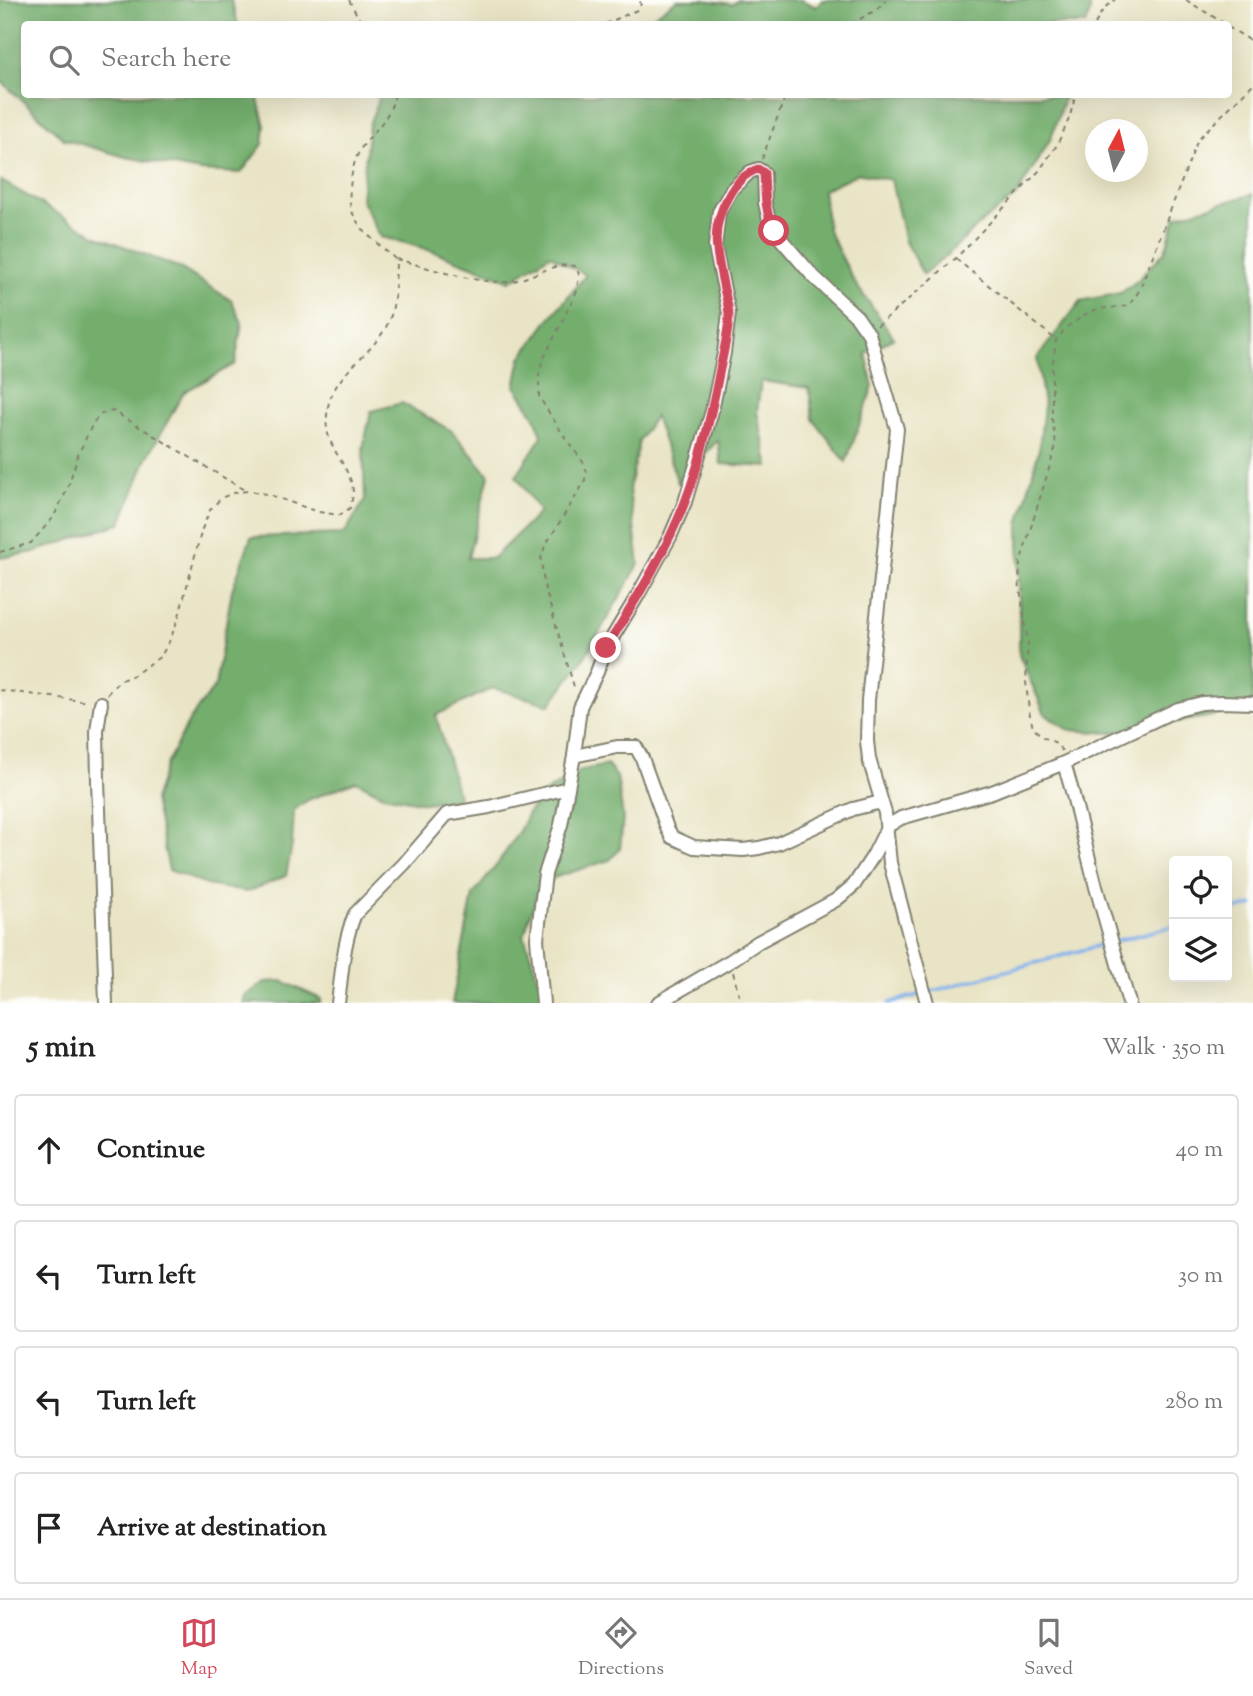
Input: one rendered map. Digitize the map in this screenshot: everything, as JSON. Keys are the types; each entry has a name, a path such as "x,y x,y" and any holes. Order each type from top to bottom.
{"street":[{"path":"543,1003 537,939 540,913 545,874 561,825 580,707 606,648 670,537 685,502 712,411 729,313 715,247 719,212 732,189 750,172 758,169 764,173 765,202 774,231 812,275 857,317 869,334 897,429 868,699 867,741 869,759 888,825 890,863 927,1003"},
{"path":"101,703 97,743 106,1003"},
{"path":"658,1003 758,942 836,900 854,886 888,825 901,818 992,792 1178,709 1202,703 1253,704"},
{"path":"573,756 617,747 636,747 672,837 694,847 743,850 779,843 853,809 881,802"},
{"path":"1064,762 1129,1003"},
{"path":"338,1003 344,951 355,914 404,864 447,814 568,788"}],"path":[{"path":"348,0 360,21"},
{"path":"612,21 637,10 641,4 639,0"},
{"path":"856,21 876,10 886,0"},
{"path":"1097,21 1104,9 1115,0"},
{"path":"1186,0 1219,21"},
{"path":"1232,29 1253,42"},
{"path":"1064,762 1062,751 1056,743 1033,728 1026,682 1028,643 1019,582 1020,563 1056,446 1052,419 1052,368 1056,340 1067,327 1086,314 1098,309 1128,306 1134,299 1198,139 1253,84"},
{"path":"394,98 385,120 357,155 352,170 349,191 351,210 372,239 395,259 459,277 504,282 564,265 575,266 579,274 577,291 542,362 539,397 587,472 584,484 545,546 541,559 544,585 580,707"},
{"path":"758,169 785,98"},
{"path":"869,334 955,259 1039,171 1057,145 1075,98"},
{"path":"0,690 101,703 119,681 134,675 161,656 179,616 202,529 210,510 221,498 247,491 267,494 318,512 340,515 350,508 353,490 326,426 329,404 333,390 378,340 389,322 394,305 395,259"},
{"path":"955,259 1056,340"},
{"path":"0,552 31,543 53,518 93,423 101,414 113,411 247,491"},
{"path":"730,961 741,1003"}],"green space":[{"path":"0,0 231,0 237,21 21,21 21,98 258,98 265,126 263,144 241,173 200,171 125,157 64,139 0,80"},
{"path":"677,0 732,4 738,0 802,0 816,7 823,0 1090,0 1087,21 649,19"},
{"path":"379,98 1064,98 1051,138 1016,196 923,274 905,242 891,180 858,173 823,190 828,230 855,283 894,338 866,353 873,387 846,462 813,419 809,388 761,381 757,412 769,467 721,464 718,440 678,483 655,416 639,441 629,489 639,564 586,655 550,705 493,688 436,715 459,799 425,803 383,795 356,781 308,800 294,810 292,845 286,876 247,892 207,885 169,870 154,800 166,765 190,719 215,686 232,590 251,537 344,534 365,500 363,448 371,411 402,403 452,431 489,475 468,558 493,558 540,512 516,476 542,436 534,415 515,386 521,358 586,275 550,255 510,281 430,250 380,237 361,198 369,125"},
{"path":"0,180 95,235 180,268 232,301 242,323 235,364 184,392 147,458 121,523 34,552 0,558"},
{"path":"1253,194 1253,703 1212,716 1109,733 1069,730 1045,714 1019,655 1019,525 1039,449 1044,406 1037,358 1081,301 1120,293 1137,281 1165,251 1176,216"},
{"path":"607,765 617,777 623,817 620,849 610,860 553,878 537,894 524,935 546,1003 452,1003 473,895 499,862 529,811 543,794 582,770"},
{"path":"282,981 321,999 321,1003 243,1003 245,996 265,982"}],"waterway":[{"path":"1232,911 1253,905"},
{"path":"1115,941 1169,927"},
{"path":"889,1003 1108,943"}],"route":[{"path":"606,648 670,537 685,502 712,411 729,313 715,247 719,212 732,189 755,169 764,173 765,202 774,231"}]}
